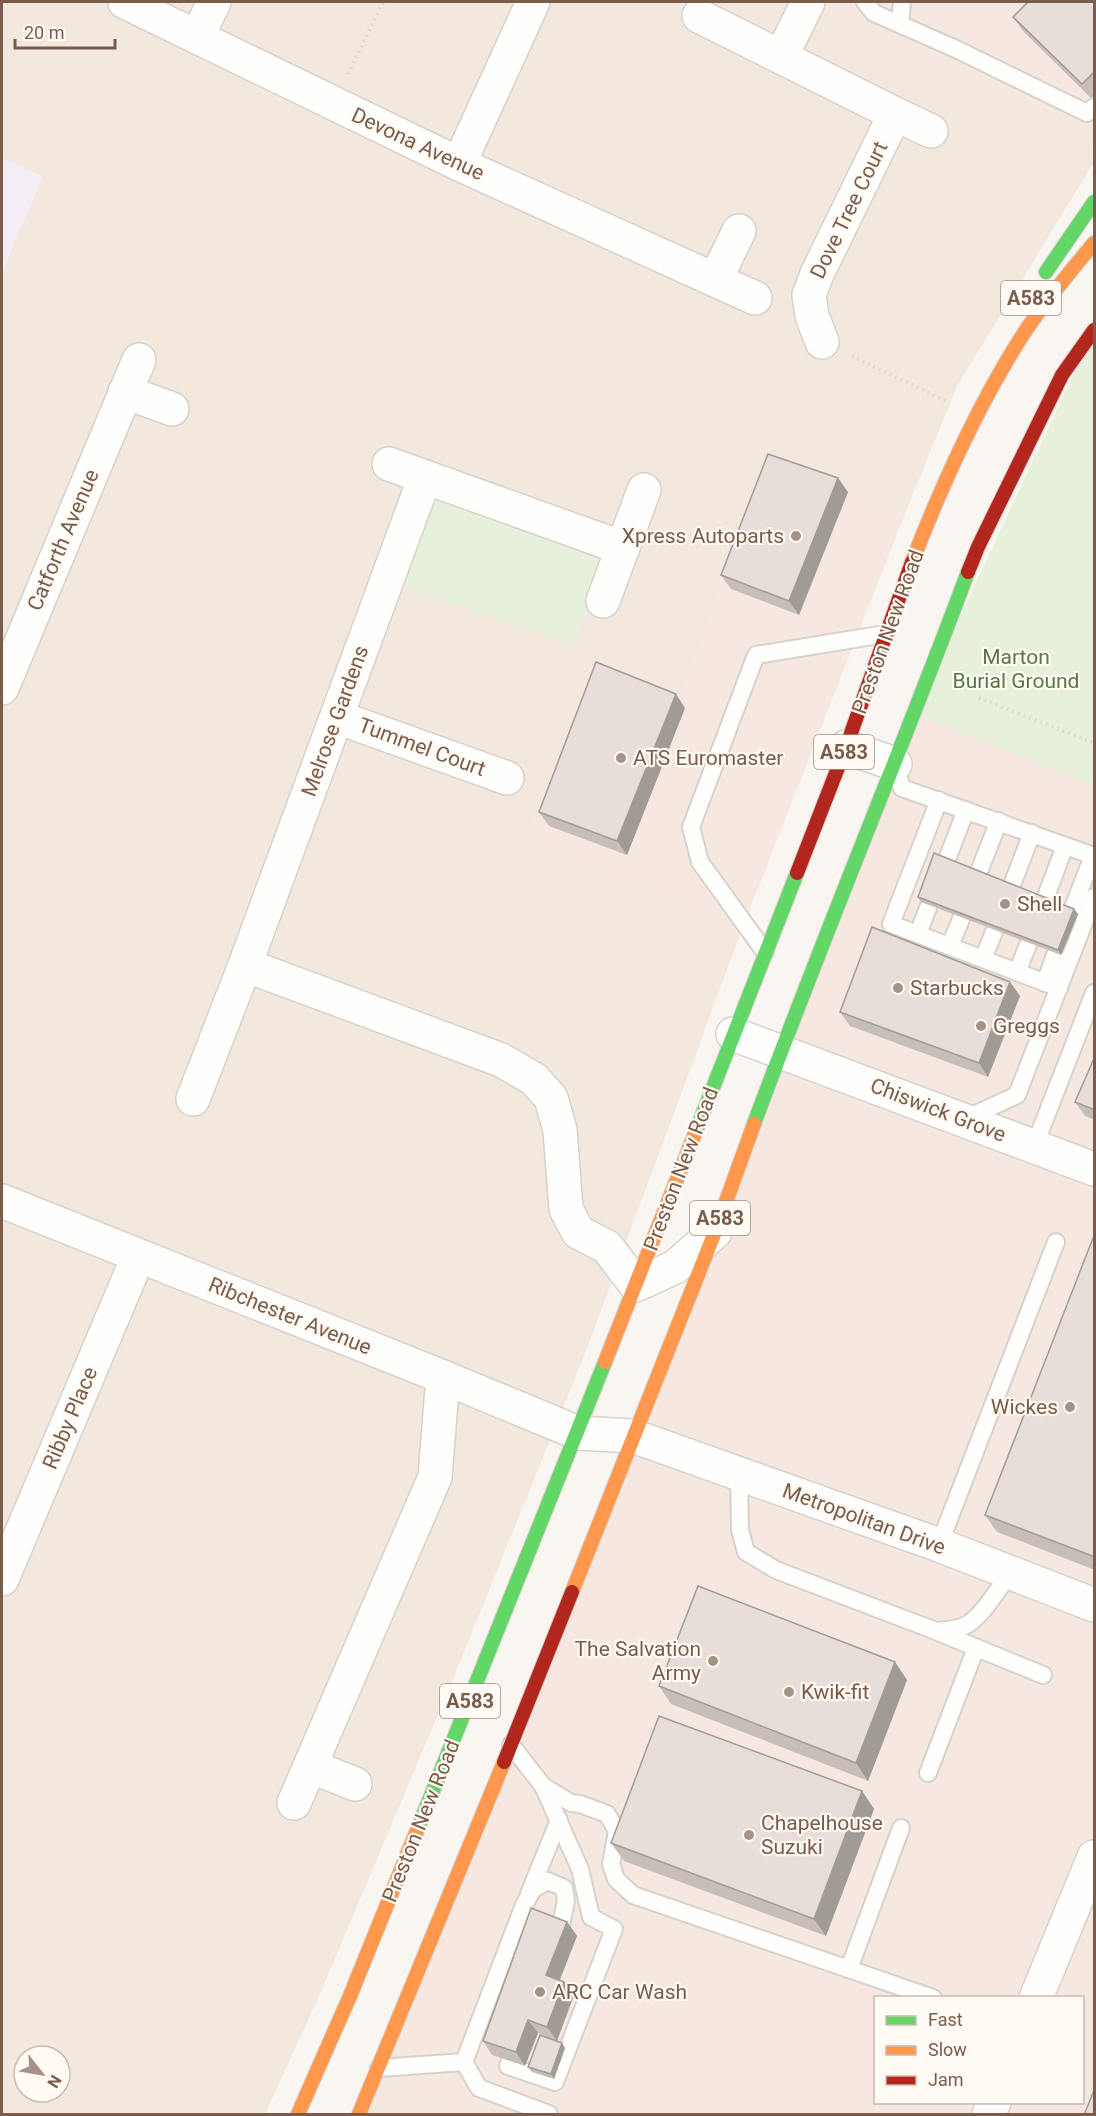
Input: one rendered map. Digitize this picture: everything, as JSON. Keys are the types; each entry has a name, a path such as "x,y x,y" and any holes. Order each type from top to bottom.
{"highway":[{"name":"A583","path":"1037,287 1047,269 1095,202"},
{"name":"Preston New Road","path":"298,2115 355,1985 578,1433 846,747 885,634 944,480 979,409 1025,331 1095,243"},
{"name":"A583","path":"979,409 1027,304"},
{"name":"A583","path":"359,2115 512,1745 715,1232 781,1051 895,765 978,547 1062,375 1095,330"}],"street":[{"name":"Devona Avenue","path":"125,2 459,164 755,298"},
{"path":"197,37 214,2"},
{"path":"459,164 533,2"},
{"path":"781,57 808,2"},
{"path":"699,16 931,131"},
{"name":"Dove Tree Court","path":"822,342 812,316 808,295 895,114"},
{"path":"715,280 739,231"},
{"name":"Catforth Avenue","path":"2,688 139,360"},
{"path":"125,392 172,409"},
{"path":"389,464 623,548"},
{"name":"Melrose Gardens","path":"193,1099 245,965 424,477"},
{"path":"603,601 644,490"},
{"name":"Tummel Court","path":"337,717 507,778"},
{"path":"846,747 895,765"},
{"path":"245,965 501,1060 534,1079 551,1098 560,1130 566,1209 578,1232 607,1247 636,1285 675,1267 715,1232"},
{"name":"Chiswick Grove","path":"733,1034 1095,1169"},
{"name":"Ribchester Avenue","path":"2,1201 444,1377 578,1433 633,1436"},
{"path":"607,1247 656,1232 675,1267 682,1315"},
{"name":"Ribby Place","path":"2,1579 138,1257"},
{"path":"294,1803 435,1477 444,1377"},
{"name":"Metropolitan Drive","path":"633,1436 939,1545 1095,1605"},
{"path":"310,1766 355,1784"},
{"path":"1037,1996 1095,1857"}],"lane":[{"path":"865,2 874,13 956,49 1087,113 1095,107"},
{"path":"900,24 902,2"},
{"path":"765,952 700,862 691,827 742,689 756,655 885,634"},
{"path":"895,765 902,788 1094,856 1072,910"},
{"path":"939,800 891,924 1052,986"},
{"path":"946,862 966,810"},
{"path":"978,874 999,821"},
{"path":"1012,885 1032,833"},
{"path":"1045,899 1065,846"},
{"path":"963,1120 1017,1095 1052,986 1095,897"},
{"path":"918,934 928,908"},
{"path":"950,946 961,919"},
{"path":"982,959 994,932"},
{"path":"1017,972 1028,945"},
{"path":"1052,986 1055,955"},
{"path":"1034,1147 1095,993"},
{"path":"939,1545 1056,1242"},
{"path":"739,1474 740,1530 746,1552 776,1570 1043,1675"},
{"path":"936,1631 953,1630 969,1623 985,1606 1010,1572"},
{"path":"928,1773 976,1648"},
{"path":"510,2061 508,2066 555,2082 614,1929 591,1917 580,1869 559,1820 543,1786 512,1745"},
{"path":"543,1786 571,1803 607,1814 616,1831 611,1864 616,1879 633,1895 927,1996"},
{"path":"464,2062 559,1820"},
{"path":"849,1969 902,1828"},
{"path":"524,1905 533,1889 548,1881 564,1888 567,1901 561,1929"},
{"path":"379,2068 464,2062"},
{"path":"464,2062 479,2088 549,2115"}],"path":[{"path":"334,104 383,2"},
{"path":"822,342 979,409"},
{"path":"979,698 1095,743"}],"shaded area":[{"path":"2,2 833,2 831,14 1094,141 1094,162 957,386 906,511 772,457 683,689 594,658 526,841 741,932 584,1356 453,1679 320,1994 265,2114 2,2114"},
{"path":"833,2 1094,2 1094,141 831,14"},
{"path":"2,158 43,176 2,272"},
{"path":"772,456 906,511 741,932 525,841 594,658 683,689"},
{"path":"915,714 1094,786 1094,2114 459,2114 373,2082"},
{"path":"373,2082 459,2114 359,2114"}],"green space":[{"name":"Marton Burial Ground","path":"1094,330 1094,786 915,714"},
{"path":"433,493 609,554 575,645 399,585"}],"building":[{"path":"1028,2 1095,2 1095,71 1082,84 1013,17"},
{"path":"768,454 838,478 789,601 721,575"},
{"path":"596,662 676,694 617,841 539,812"},
{"path":"934,853 1074,909 1058,950 918,897"},
{"path":"872,927 1010,982 979,1063 840,1012"},
{"path":"1095,1056 1095,1110 1075,1102"},
{"name":"Wickes","path":"1095,1233 1095,1557 985,1515"},
{"name":"Kwik-fit","path":"698,1586 895,1662 856,1763 659,1686"},
{"name":"Chapelhouse Suzuki","path":"659,1716 862,1791 814,1919 611,1843"},
{"name":"ARC Car Wash","path":"531,1908 567,1922 546,1975 564,1982 547,2027 528,2020 516,2052 483,2041"},
{"path":"540,2035 562,2043 551,2074 528,2067"},
{"path":"1095,2088 1095,2115 1084,2115"}],"traffic: fast":[{"path":"1046,272 1094,202"},
{"path":"754,1124 968,572"},
{"path":"696,1131 797,873"},
{"path":"416,1833 605,1362"}],"traffic: slow":[{"path":"912,562 949,473 991,387 1032,321 1094,243"},
{"path":"572,1592 715,1232 754,1124"},
{"path":"605,1362 696,1131"},
{"path":"359,2114 504,1762"},
{"path":"298,2114 350,1996 416,1833"}],"traffic: jam":[{"path":"968,572 1062,375 1094,330"},
{"path":"797,873 846,747 912,562"},
{"path":"504,1762 572,1592"}],"place":[{"name":"Xpress Autoparts","path":"796,536"},
{"name":"ATS Euromaster","path":"621,758"},
{"name":"Shell","path":"1005,904"},
{"name":"Starbucks","path":"898,988"},
{"name":"Greggs","path":"981,1026"},
{"name":"Wickes","path":"1070,1407"},
{"name":"The Salvation Army","path":"713,1661"},
{"name":"Kwik-fit","path":"789,1692"},
{"name":"Chapelhouse Suzuki","path":"749,1835"},
{"name":"ARC Car Wash","path":"540,1992"}]}
